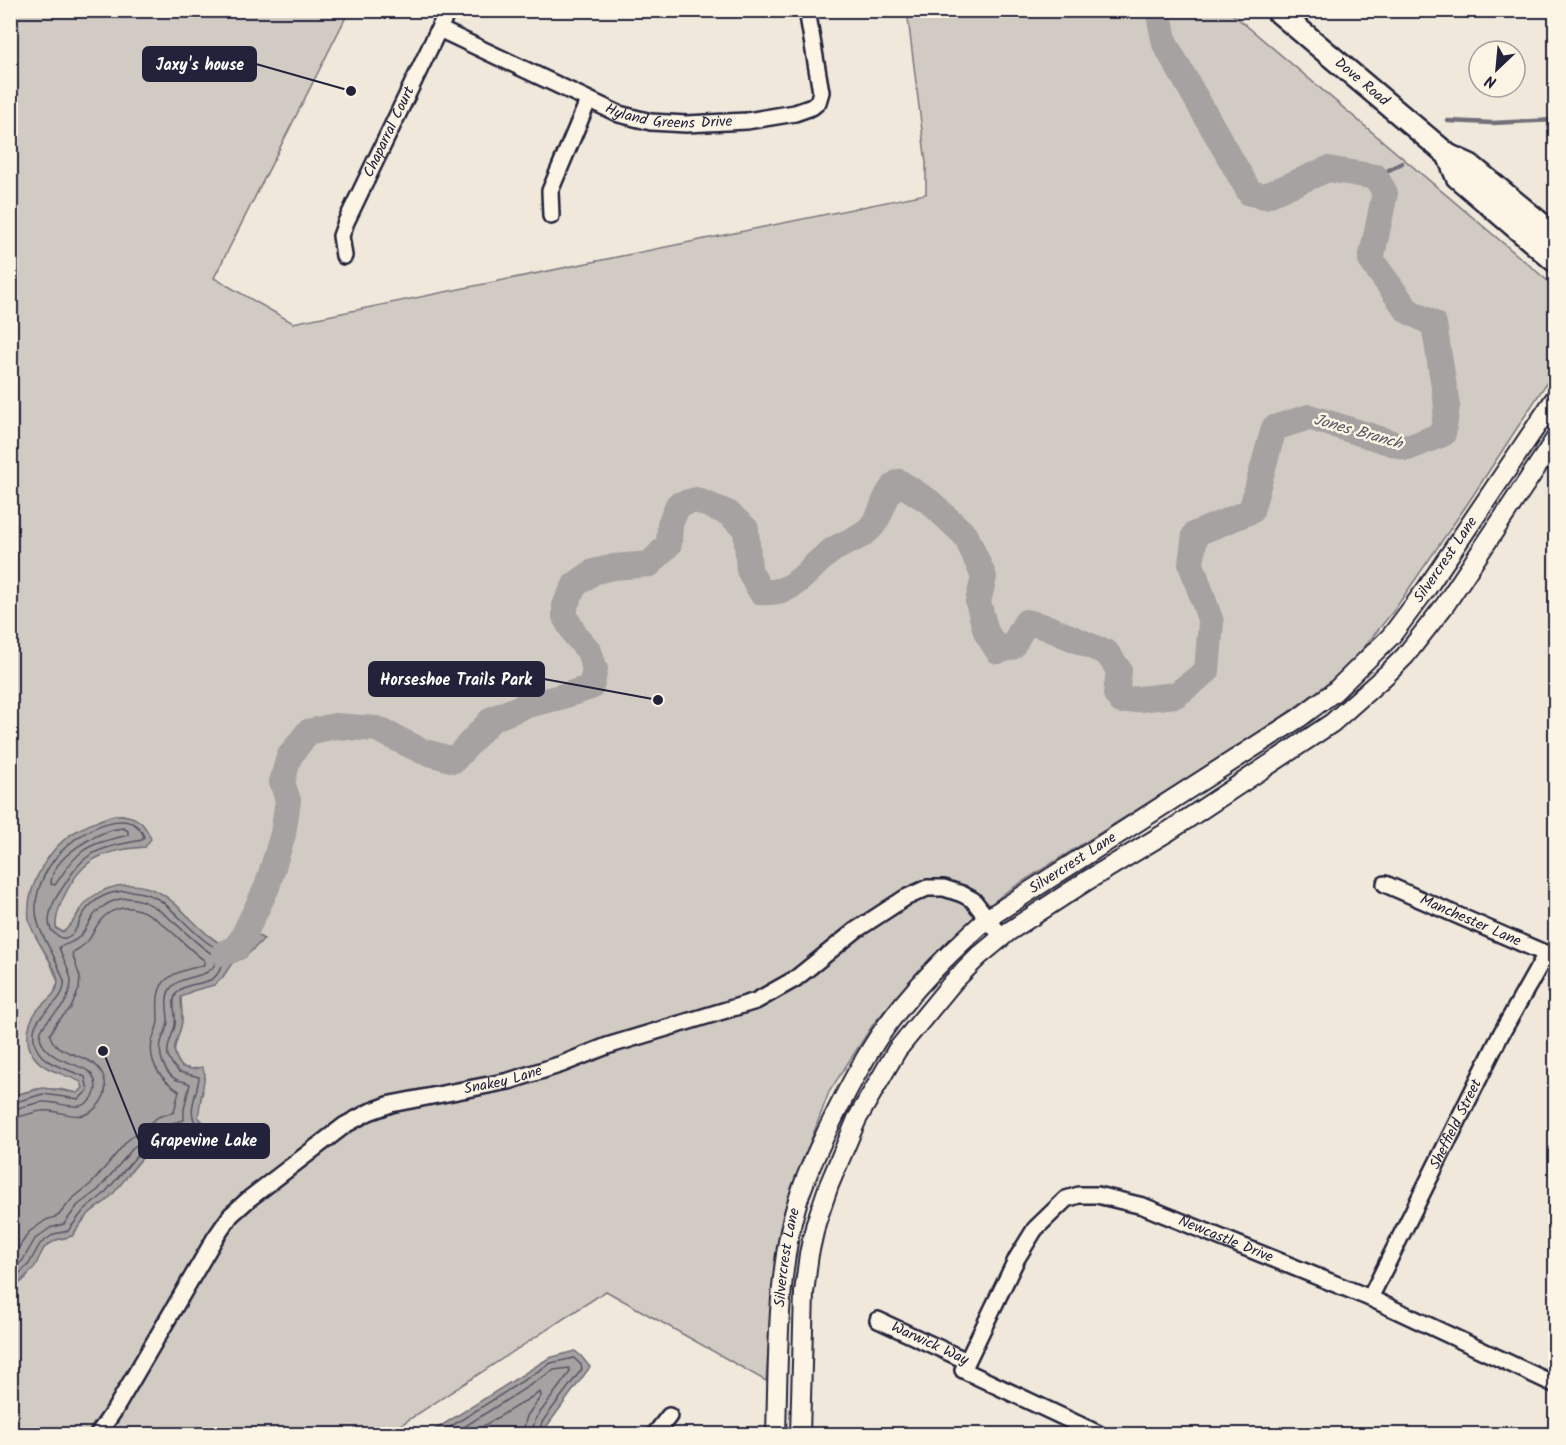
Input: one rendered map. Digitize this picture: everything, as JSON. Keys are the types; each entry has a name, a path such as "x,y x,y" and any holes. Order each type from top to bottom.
{"main road":[{"name":"Dove Road","path":"1276,10 1448,155 1470,165 1556,236"},
{"name":"Dove Road","path":"1448,155 1456,177 1556,262"}],"street":[{"name":"Chaparral Court","path":"344,256 341,236 346,222 448,10"},
{"name":"Hyland Greens Drive","path":"439,29 588,101 620,114 651,122 686,124 747,121 795,113 812,107 818,102 821,92 807,10"},
{"path":"551,216 550,191 588,101"},
{"name":"Silvercrest Lane","path":"776,1434 782,1298 790,1230 807,1173 848,1087 879,1037 927,976 988,918 1299,718 1342,684 1391,636 1427,588 1556,397"},
{"name":"Silvercrest Lane","path":"800,1434 804,1293 809,1254 829,1185 857,1119 897,1050 953,982 1002,937 1332,723 1387,674 1405,656 1445,605 1556,438"},
{"name":"Manchester Lane","path":"1385,884 1551,956"},
{"name":"Snakey Lane","path":"98,1434 114,1411 214,1238 231,1215 345,1125 390,1104 509,1081 617,1043 756,1001 795,979 856,930 905,898 927,888 944,888 973,900 1002,937"},
{"name":"Sheffield Street","path":"1370,1298 1501,1034 1551,956"},
{"name":"Newcastle Drive","path":"967,1361 1017,1258 1035,1229 1066,1199 1079,1195 1097,1195 1143,1206 1370,1298 1556,1385"},
{"name":"Warwick Way","path":"878,1320 967,1361 963,1370 1099,1434"},
{"path":"655,1434 669,1416"}],"shaded area":[{"path":"907,10 1229,11 1555,287 1555,370 1395,609 1345,671 1265,729 1003,894 943,947 874,1023 829,1092 785,1209 766,1381 606,1291 387,1434 11,1434 10,1291 26,1278 44,1248 56,1240 72,1236 88,1214 107,1200 156,1145 169,1137 180,1134 195,1136 217,1129 206,1125 198,1117 197,1112 203,1091 192,1069 182,1067 175,1055 175,1046 182,1023 181,996 222,978 232,963 245,957 227,939 219,943 211,937 80,909 71,927 63,932 56,928 61,901 71,883 84,867 109,853 145,847 124,815 114,815 99,820 36,937 58,982 53,996 41,1006 70,1077 82,1082 83,1088 78,1093 59,1089 36,1089 11,1096 11,11 349,11 214,278 293,323 926,194 926,163"}],"water":[{"path":"114,815 133,817 141,823 151,839 145,847 109,853 90,862 77,875 66,892 58,912 56,929 63,932 83,905 100,892 118,886 136,885 162,894 219,943 227,939 238,925 264,939 245,957 232,963 214,985 192,991 181,997 182,1023 175,1046 175,1055 182,1067 192,1069 202,1067 205,1074 198,1117 206,1125 217,1129 220,1135 174,1136 159,1142 150,1149 115,1192 84,1219 72,1236 56,1240 44,1248 34,1268 11,1291 11,1096 43,1088 78,1093 83,1088 81,1082 44,1066 32,1053 29,1045 28,1030 31,1022 40,1007 58,986 57,975 31,927 29,907 31,893 42,867 59,845 80,829"},
{"path":"575,1351 590,1367 543,1434 428,1434 549,1358"}],"waterway":[{"name":"Jones Branch","path":"224,953 238,947 267,887 283,834 288,800 282,782 289,757 308,732 335,726 377,729 422,751 454,760 492,719 524,706 591,687 595,669 589,651 576,636 565,617 565,605 575,585 593,572 613,567 650,564 669,544 670,524 678,505 696,500 728,513 746,529 749,570 761,592 773,592 783,590 800,580 830,552 869,530 877,520 890,492 899,482 930,502 966,536 984,577 978,602 986,632 998,651 1012,647 1026,622 1046,627 1107,653 1119,670 1116,694 1121,701 1176,695 1207,671 1211,622 1191,564 1195,534 1251,511 1274,428 1309,417 1408,448 1443,434 1447,406 1434,324 1408,311 1371,260 1385,193 1376,177 1328,169 1265,196 1250,193 1165,44 1158,10"},
{"path":"1448,121 1492,123 1556,120"},
{"path":"1376,177 1402,163"}],"place":[{"name":"Jaxy's house","path":"351,91"},
{"name":"Horseshoe Trails Park","path":"658,700"},
{"name":"Grapevine Lake","path":"103,1051"}]}
